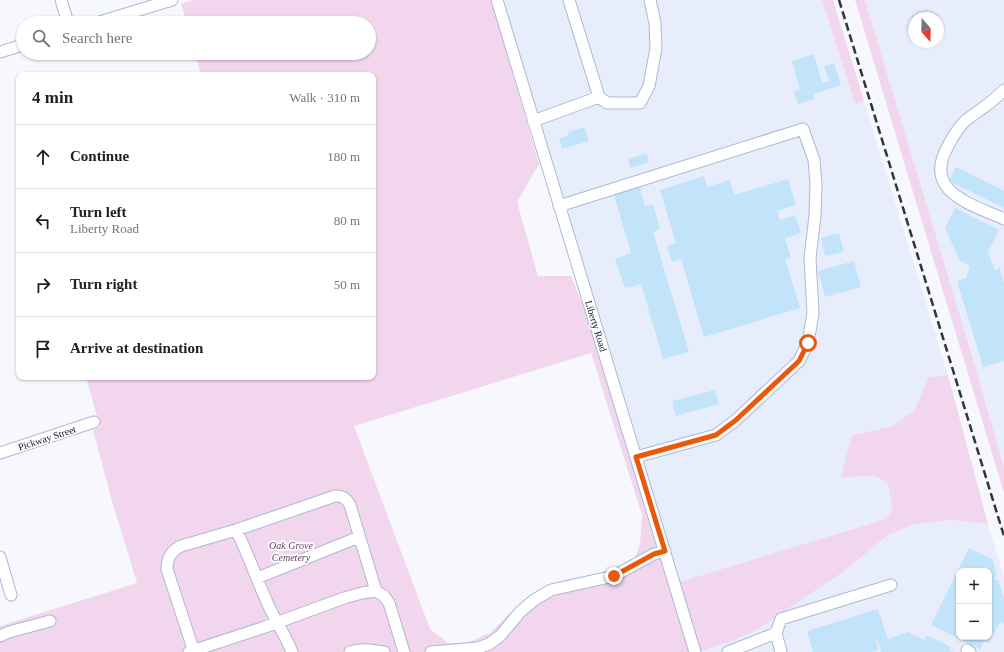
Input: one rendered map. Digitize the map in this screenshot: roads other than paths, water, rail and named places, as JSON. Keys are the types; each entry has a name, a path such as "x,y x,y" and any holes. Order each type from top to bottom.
{"street":[{"path":"61,0 66,16"},
{"path":"119,16 172,0"},
{"name":"Liberty Road","path":"497,0 695,652"},
{"path":"569,0 599,97 607,103 640,103 649,86 656,48 655,23 650,0"},
{"path":"0,52 16,47"},
{"path":"1004,90 964,122 956,132 943,154 939,170 944,184 955,196 1004,219"},
{"path":"533,121 599,97"},
{"path":"559,206 803,130 814,160 816,216 810,258 813,313 808,343 799,361 736,420 716,435 636,457"},
{"name":"Pickway Street","path":"0,453 94,422"},
{"path":"376,591 350,505 347,499 342,496 336,496 236,530 181,546 174,550 167,561 167,569 192,651 344,598 376,591 384,596 389,603 404,652"},
{"path":"236,530 292,652"},
{"path":"257,578 359,537"},
{"path":"431,652 478,648 489,644 500,636 520,612 530,603 551,590 614,576 654,554 665,551"},
{"path":"0,557 11,595"},
{"path":"781,652 776,633 781,619 891,585"},
{"path":"0,636 9,632 50,621"},
{"path":"728,652 776,633"},
{"path":"350,652 357,650 368,650 384,652"}],"railway":[{"path":"839,0 1004,536"}],"park label":[{"name":"Oak Grove Cemetery","path":"291,550"}]}
